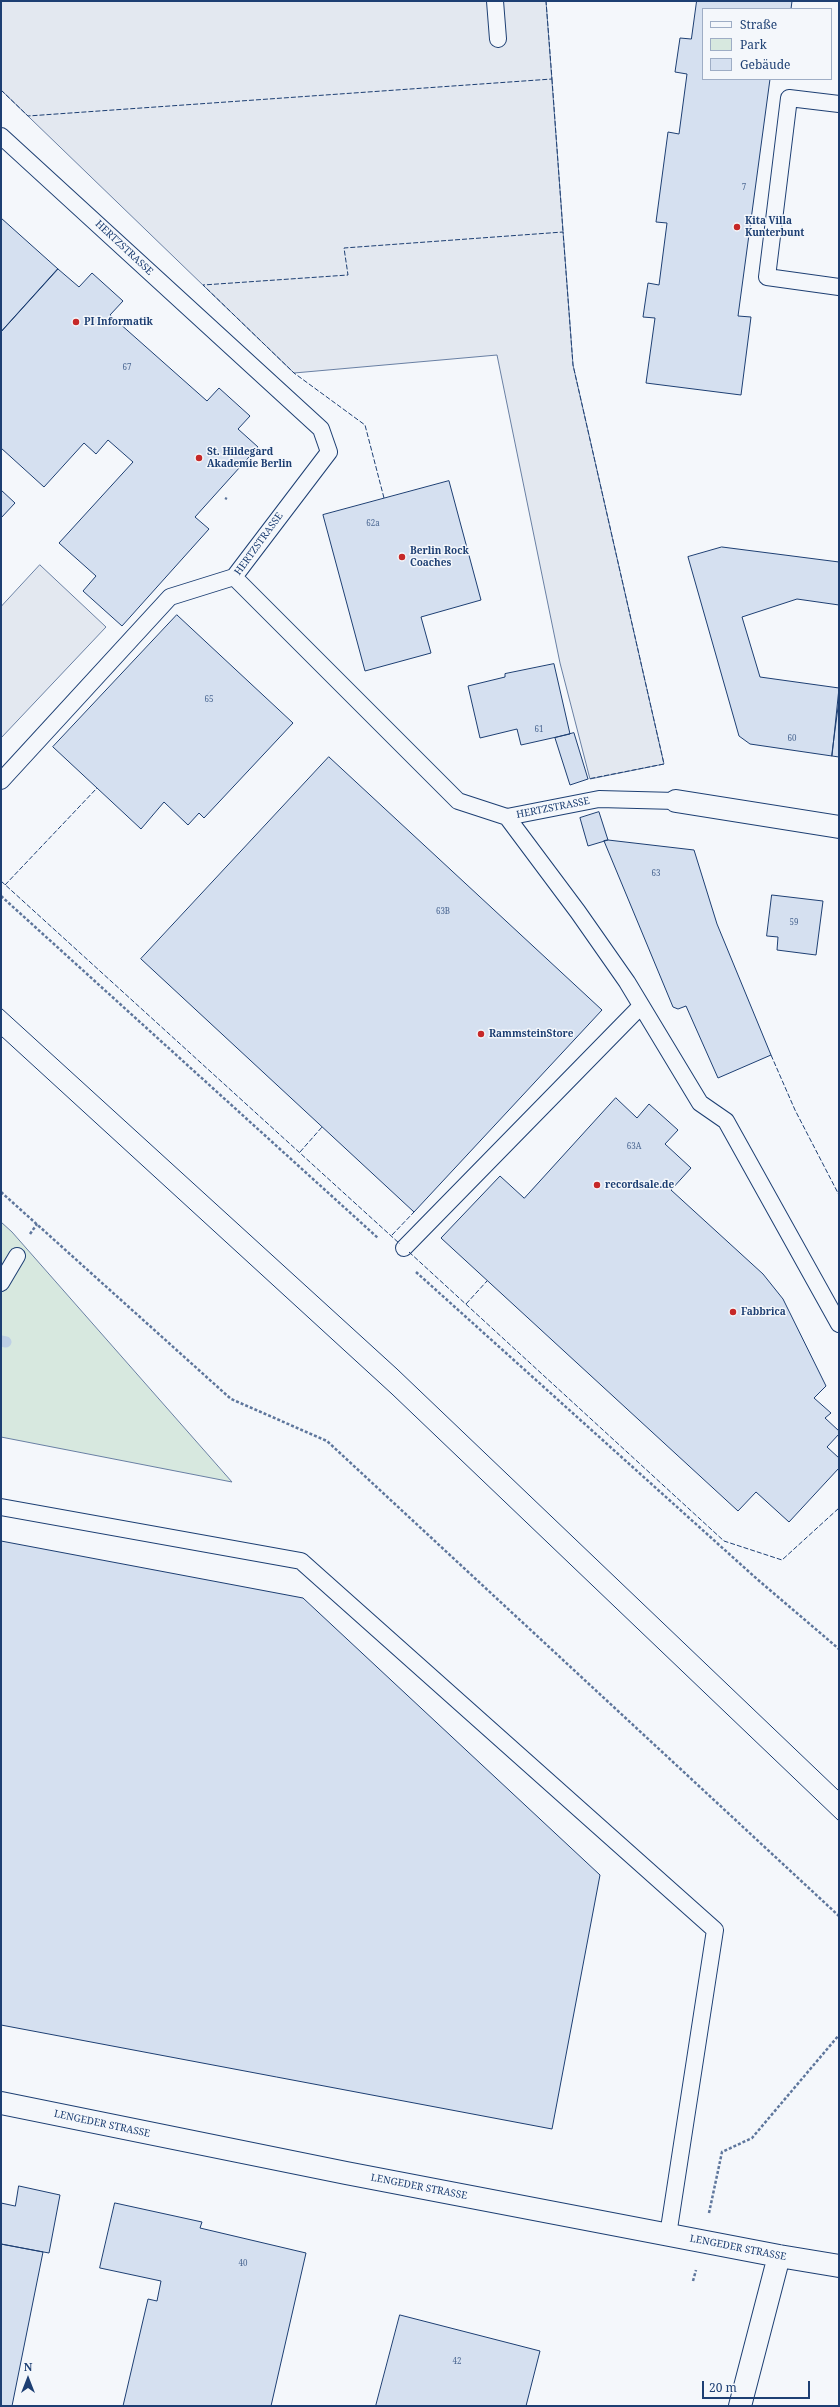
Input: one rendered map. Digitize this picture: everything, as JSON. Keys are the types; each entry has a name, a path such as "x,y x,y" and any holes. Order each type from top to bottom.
{"street":[{"name":"HERTZSTRASSE","path":"673,801 839,826"},
{"name":"LENGEDER STRASSE","path":"1,2103 668,2235 839,2266"},
{"path":"740,2406 779,2256"}],"lane":[{"path":"495,1 498,40"},
{"path":"839,104 789,98 767,277 839,287"},
{"name":"HERTZSTRASSE","path":"1,136 320,429 329,452 234,577 458,801 506,816 599,799 673,801"},
{"path":"1,781 170,597 234,577"},
{"path":"506,816 578,912 641,1006 700,1103 726,1121 839,1324"},
{"path":"404,1248 641,1006"},
{"path":"1,1283 17,1256"},
{"path":"1,1507 301,1561 715,1930 668,2235"}],"path":[{"path":"1,896 380,1240"},
{"path":"1,1192 231,1399 327,1440 839,1916"},
{"path":"410,1266 757,1579 839,1649"},
{"path":"703,2241 722,2152 752,2138 839,2036"}],"green space":[{"path":"1,1222 12,1232 232,1482 1,1437"}],"shaded area":[{"path":"1,1 546,1 573,365 664,764 590,779 560,663 497,355 294,373 1,90"},
{"path":"40,565 106,627 1,738 1,607"}],"building":[{"path":"697,1 792,1 791,8 702,8 702,80 770,80 738,316 751,317 741,395 646,383 655,318 643,317 648,283 659,285 667,223 656,222 668,132 679,134 687,74 675,72 680,38 691,39"},
{"path":"1,218 58,269 1,332"},
{"path":"58,269 79,287 92,273 123,301 110,315 207,401 219,388 250,416 238,429 258,447 195,517 209,529 122,626 83,591 96,576 59,543 133,462 108,440 96,454 84,443 44,487 1,448 1,332"},
{"name":"Berlin Rock Coaches","path":"449,481 481,600 421,617 431,653 365,671 323,515"},
{"path":"1,490 15,503 1,518"},
{"path":"722,547 839,562 839,605 797,599 742,617 760,677 839,688 832,756 750,744 739,736 688,557"},
{"path":"177,615 293,723 204,818 199,813 188,825 164,802 141,829 53,747"},
{"path":"554,664 570,734 521,745 517,729 480,738 468,686 505,677 505,674"},
{"path":"839,700 839,757 832,756"},
{"path":"574,733 588,779 570,785 555,738"},
{"path":"329,757 602,1010 414,1212 141,959"},
{"path":"599,812 608,840 588,846 580,818"},
{"path":"608,840 694,850 717,924 771,1055 718,1078 686,1006 678,1009 673,1007 604,841"},
{"path":"772,895 823,901 816,955 777,950 778,937 767,936"},
{"path":"616,1098 637,1118 649,1104 678,1130 665,1144 691,1168 671,1190 763,1274 783,1299 826,1386 814,1398 831,1413 825,1418 839,1431 839,1434 827,1447 839,1458 839,1468 789,1522 756,1492 738,1511 441,1238 500,1176 524,1198"},
{"path":"1,1541 303,1598 600,1875 552,2129 1,2025"},
{"path":"19,2186 60,2195 49,2253 1,2244 1,2203 15,2206"},
{"path":"115,2203 202,2222 200,2228 306,2253 271,2406 123,2406 148,2299 157,2301 161,2281 100,2268"},
{"path":"1,2244 43,2252 12,2406 1,2406"},
{"path":"400,2315 540,2351 526,2406 376,2406"}],"waterway":[{"path":"1,1341 6,1342"}],"tram line":[{"path":"1,1008 397,1369 839,1791"},
{"path":"1,1036 392,1394 839,1821"}],"fence":[{"path":"1,90 28,116 552,79 546,1"},
{"path":"552,79 563,232"},
{"path":"384,498 365,425 294,373 203,285 348,275 344,248 563,232 573,365 664,764 588,779"},
{"path":"5,885 97,788"},
{"path":"1,881 400,1244"},
{"path":"771,1055 795,1110 839,1195"},
{"path":"300,1152 322,1127"},
{"path":"392,1235 414,1212"},
{"path":"409,1252 724,1541 782,1560 839,1508"},
{"path":"466,1304 487,1281"}],"place":[{"name":"Kita Villa Kunterbunt","path":"737,227"},
{"name":"PI Informatik","path":"76,322"},
{"name":"St. Hildegard Akademie Berlin","path":"199,458"},
{"name":"Berlin Rock Coaches","path":"402,557"},
{"name":"RammsteinStore","path":"481,1034"},
{"name":"recordsale.de","path":"597,1185"},
{"name":"Fabbrica","path":"733,1312"}]}
